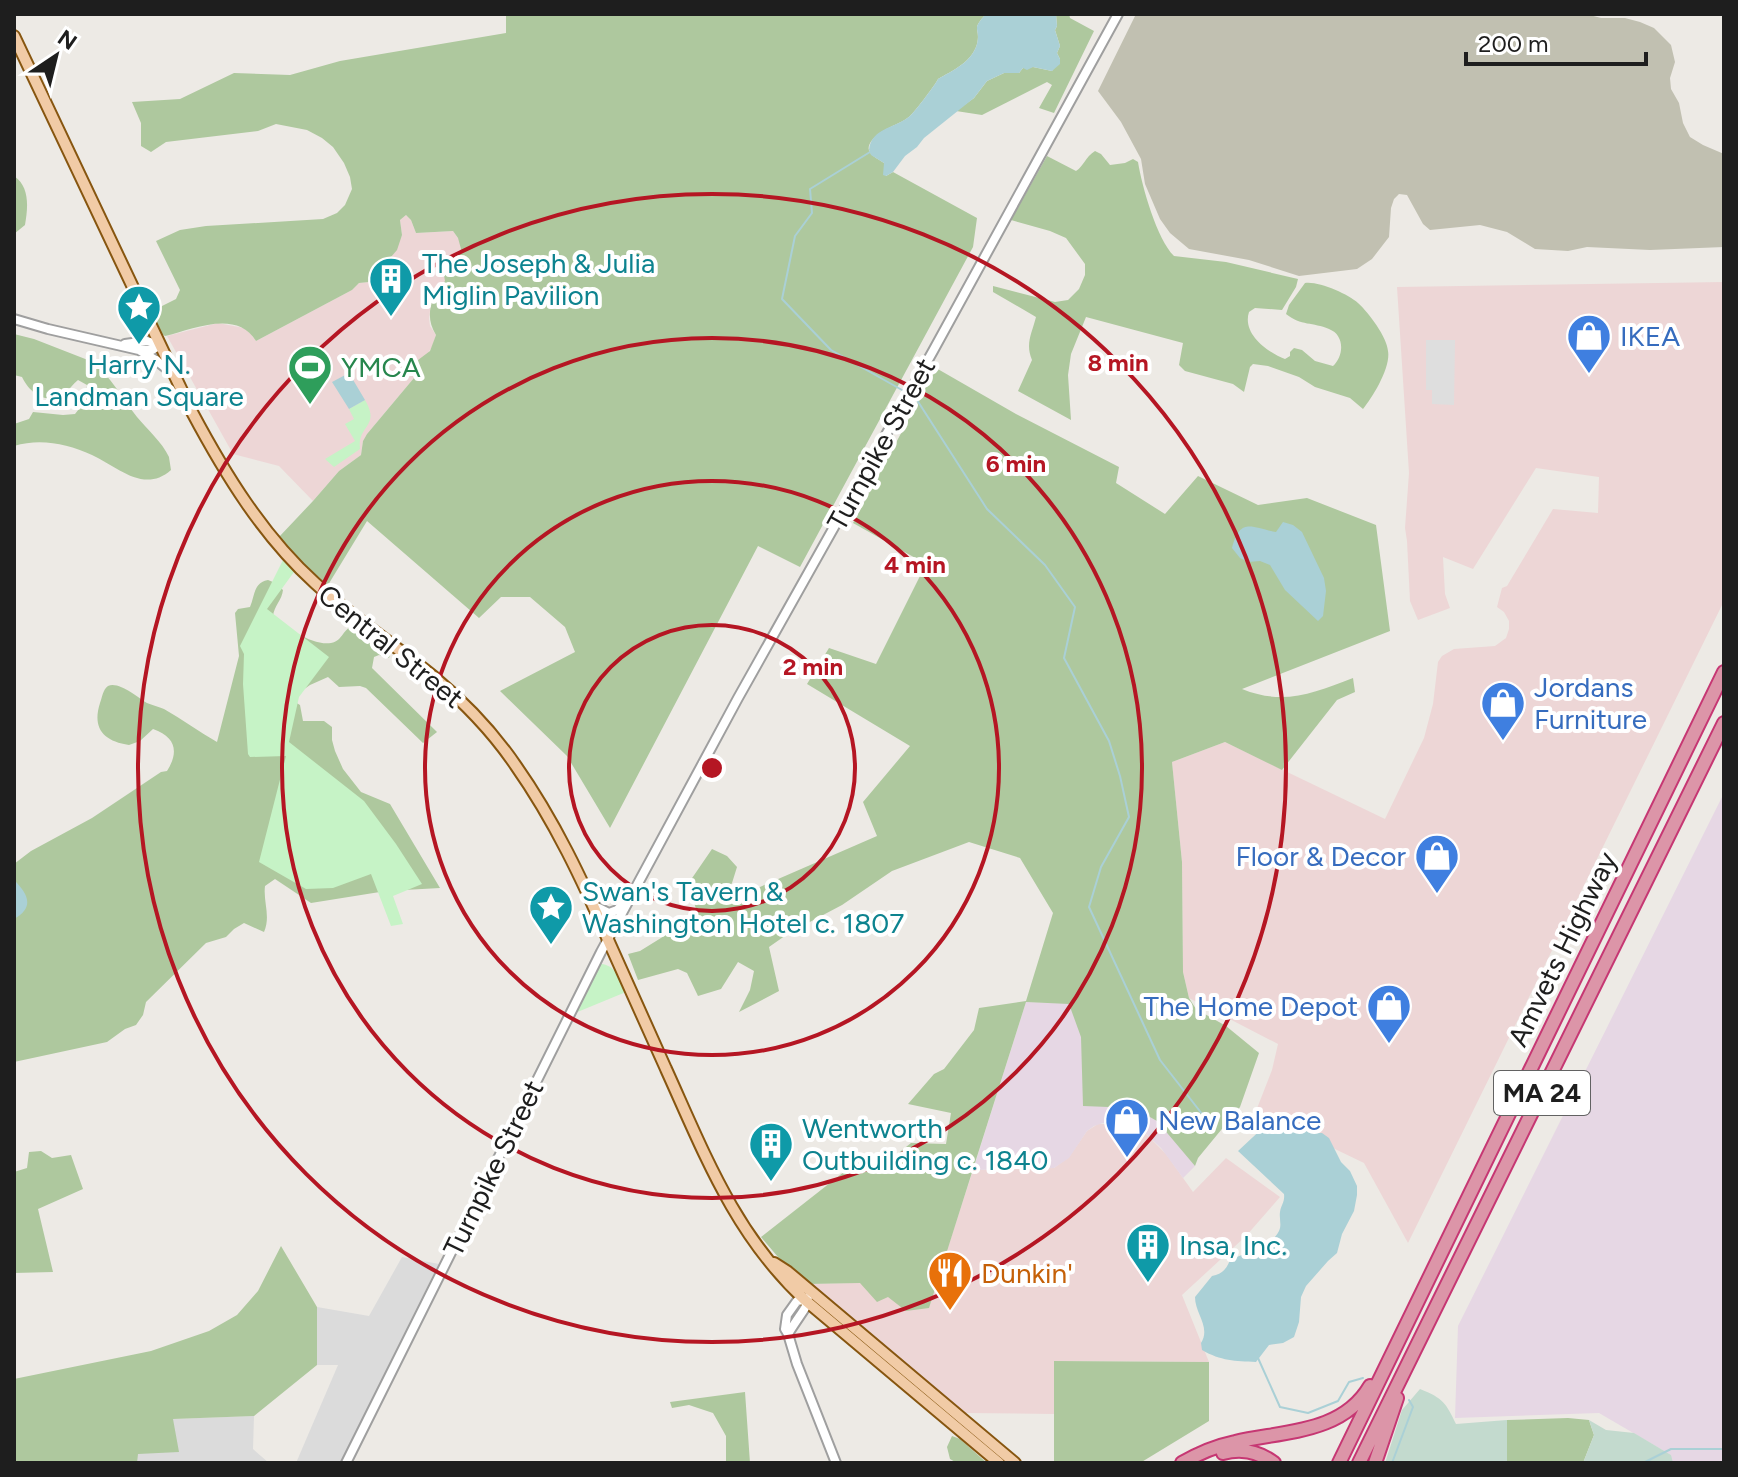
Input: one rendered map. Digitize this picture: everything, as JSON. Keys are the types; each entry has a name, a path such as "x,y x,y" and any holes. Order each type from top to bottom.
{"highway":[{"name":"Amvets Highway","path":"1339,1463 1724,672"},
{"name":"Amvets Highway","path":"1359,1463 1724,723"},
{"path":"1182,1463 1227,1444 1329,1422 1355,1406 1389,1362"},
{"path":"1375,1463 1397,1400 1399,1380"},
{"path":"1198,1463 1221,1453 1241,1450 1259,1454 1274,1463"}],"main road":[{"name":"Central Street","path":"14,36 174,375 223,469 287,554 325,592 449,690 502,746 543,808 593,905 715,1176 746,1232 782,1279 808,1296 908,1380"},
{"path":"908,1380 999,1463"},
{"path":"908,1380 1015,1463"}],"street":[{"name":"Turnpike Street","path":"346,1463 608,939 738,698 1118,14"},
{"path":"14,319 139,350 154,350 160,345"},
{"path":"108,343 128,345 147,341 160,345"},
{"path":"139,350 174,375"},
{"name":"Turnpike Street","path":"593,905 605,913 614,912 643,874"},
{"path":"808,1296 804,1311 788,1334 836,1463"}],"shaded area":[{"path":"1136,14 1586,14 1640,22 1654,28 1671,45 1675,62 1670,78 1671,89 1690,137 1724,154 1724,247 1535,249 1507,232 1480,225 1430,230 1423,224 1407,195 1399,194 1391,208 1389,237 1372,259 1357,269 1299,276 1249,260 1189,249 1170,233 1160,219 1145,184 1141,159 1121,122 1098,91"},
{"path":"406,215 416,233 453,231 460,241 461,252 443,270 446,281 431,302 430,326 436,335 426,356 418,360 419,372 367,434 361,455 339,471 313,501 279,466 233,454 167,336 218,323 244,328 256,341 352,290 359,283 369,282 383,260 391,257 402,235 400,220"},
{"path":"1724,282 1724,601 1408,1243 1364,1163 1256,1111 1272,1070 1278,1044 1189,998 1183,972 1182,862 1172,762 1225,742 1385,819 1424,738 1433,704 1438,662 1442,656 1454,649 1495,646 1506,638 1509,621 1497,607 1502,588 1507,586 1553,509 1598,513 1599,477 1536,468 1473,569 1443,557 1445,594 1450,608 1418,620 1410,601 1405,528 1409,473 1397,287"},
{"path":"1426,340 1455,340 1454,405 1432,404 1432,390 1426,390"},
{"path":"1724,793 1724,1463 1670,1463 1671,1455 1599,1413 1455,1418 1458,1326"},
{"path":"1026,1002 1069,1003 1195,1166 1183,1178 1161,1148 1142,1130 1124,1124 1103,1123 1087,1131 1069,1158 1054,1168 973,1170"},
{"path":"1098,1124 1124,1124 1142,1130 1166,1154 1193,1192 1226,1158 1280,1197 1246,1236 1182,1295 1209,1362 1055,1361 1054,1414 965,1413 808,1284 937,1281 973,1170 1054,1168 1069,1157 1087,1131"},
{"path":"402,1257 439,1264 340,1463 296,1463 338,1365 317,1365 317,1307 369,1316"},
{"path":"254,1416 253,1449 269,1463 137,1463 137,1454 172,1419"}],"green space":[{"path":"506,14 986,14 977,26 977,44 971,56 938,79 911,115 878,134 869,147 871,153 884,163 886,176 893,172 977,218 973,247 800,567 758,546 610,828 567,756 500,691 575,652 565,627 530,597 501,597 479,618 367,521 328,585 302,563 279,537 339,471 361,455 367,434 419,372 418,360 430,351 436,335 430,314 433,300 445,281 443,270 461,249 453,231 416,233 406,215 400,220 402,235 397,250 383,260 369,282 359,283 352,290 256,341 248,331 226,324 201,326 165,336 152,311 176,299 180,290 156,241 180,230 206,226 323,219 337,213 345,205 352,189 344,163 333,147 307,130 276,124 258,131 166,142 151,152 141,146 141,123 132,102 180,99 234,73 290,75 340,61 506,33"},
{"path":"1056,14 1069,14 1070,18 1094,31 1054,113 1039,108 1052,85 1047,82 982,115 956,111 974,98 987,81 1004,73 1019,73 1023,68 1033,67 1052,71 1060,59 1057,53 1060,46 1055,30"},
{"path":"1095,151 1110,165 1133,159 1138,162 1156,225 1174,256 1226,262 1298,279 1282,310 1255,308 1249,312 1249,328 1271,352 1285,359 1294,348 1302,350 1315,361 1333,366 1337,362 1341,346 1334,332 1286,314 1305,283 1333,289 1358,303 1377,326 1388,351 1384,373 1363,409 1350,398 1315,387 1299,377 1268,366 1253,364 1250,367 1244,392 1233,384 1185,371 1179,365 1183,343 1086,317 1071,354 1068,375 1071,420 1018,391 1032,360 1029,344 1036,317 993,292 993,286 1055,302 1068,300 1079,289 1085,275 1085,264 1066,238 1011,220 1047,156 1076,171"},
{"path":"14,176 23,186 27,204 25,225 14,234"},
{"path":"14,334 93,362 162,446 169,457 171,470 161,477 141,479 92,455 63,445 34,442 14,446 14,424 29,419 33,412 75,414 86,400 87,385 78,380 57,397 39,396 22,377 14,375"},
{"path":"312,365 324,387 304,398 292,376"},
{"path":"936,368 1119,467 1116,483 1165,514 1198,476 1258,505 1307,498 1376,525 1390,631 1242,689 1271,697 1298,696 1353,678 1355,692 1337,700 1282,770 1225,742 1172,762 1182,862 1183,972 1189,998 1196,1009 1226,1026 1259,1053 1240,1107 1198,1158 1195,1166 1157,1121 1134,1108 1083,1106 1081,1037 1069,1004 1026,1002 929,1308 906,1311 888,1297 877,1302 860,1283 808,1284 761,1237 849,1168 886,1163 911,1143 946,1144 951,1113 908,1104 934,1074 944,1069 974,1030 979,1008 1026,1001 1053,913 1020,858 969,842 892,871 842,905 769,947 779,991 739,1012 750,990 754,971 738,962 721,989 698,996 687,973 678,969 638,980 628,954 640,951 698,915 688,884 712,849 727,856 737,867 724,895 730,900 877,836 863,802 910,746 807,684 829,648 876,664 926,564 853,523"},
{"path":"365,400 371,416 360,441 360,449 334,467 325,459 355,441 345,424 354,419 349,409"},
{"path":"283,560 294,572 267,609 329,657 299,697 289,742 364,801 422,884 393,896 403,924 391,926 371,874 333,888 306,889 259,862 286,756 250,757 248,754 244,654 240,646"},
{"path":"268,580 283,590 273,616 300,635 316,642 331,643 351,627 356,627 363,629 367,641 384,643 391,652 389,658 374,657 372,668 437,732 423,743 366,688 339,687 328,677 290,699 300,705 303,721 324,721 332,727 332,740 343,769 361,792 390,804 440,888 386,891 311,903 275,879 265,886 267,920 264,932 244,923 226,937 206,943 146,1002 143,1015 136,1025 107,1042 14,1062 14,864 167,771 173,758 171,741 153,729 140,741 129,745 106,737 98,720 105,689 112,685 123,688 217,742 239,656 235,613 238,609 250,607 257,587"},
{"path":"601,964 614,970 626,992 575,1013 597,967"},
{"path":"41,1151 52,1158 71,1155 83,1189 38,1209 53,1272 14,1273 14,1172 27,1168 29,1152"},
{"path":"281,1246 317,1307 317,1365 254,1416 173,1419 179,1452 138,1454 137,1463 14,1463 14,1379 151,1351 209,1331 237,1315 258,1291"},
{"path":"1054,1361 1209,1362 1209,1421 1140,1463 1054,1463"},
{"path":"1420,1389 1443,1402 1456,1424 1507,1420 1507,1463 1385,1463 1402,1410"},
{"path":"745,1392 750,1463 726,1463 726,1436 713,1413 689,1405 672,1408 670,1402"},
{"path":"1507,1420 1589,1420 1594,1435 1583,1463 1507,1463"},
{"path":"1589,1420 1606,1430 1634,1433 1671,1455 1673,1463 1583,1463 1594,1435"},
{"path":"952,1436 960,1439 987,1463 957,1463 950,1459 947,1447"}],"water":[{"path":"986,14 1056,14 1060,64 1052,71 1023,68 1019,73 1004,73 987,81 974,98 924,138 893,172 883,175 884,163 871,155 871,142 880,132 911,115 938,79 971,56 978,39 977,26"},
{"path":"349,373 365,400 349,409 332,382"},
{"path":"1283,522 1302,532 1324,578 1323,616 1318,621 1285,590 1270,565 1260,561 1248,562 1232,548 1243,528 1248,526 1276,532"},
{"path":"14,880 26,895 27,905 14,919"},
{"path":"1274,1121 1322,1133 1329,1138 1357,1186 1354,1211 1342,1234 1337,1253 1306,1286 1294,1337 1269,1345 1256,1362 1228,1360 1202,1350 1204,1331 1195,1297 1212,1276 1223,1271 1230,1260 1264,1245 1279,1231 1284,1194 1238,1151"}],"waterway":[{"path":"870,152 810,189 812,213 795,236 782,299 831,350 902,390"},
{"path":"917,400 987,509 1045,565 1075,607 1064,658 1109,741 1129,817 1101,867 1089,907 1160,1060 1213,1128"},
{"path":"1258,1358 1280,1407 1308,1413 1338,1401 1349,1382 1363,1378"},
{"path":"1392,1463 1413,1407 1409,1400"},
{"path":"1643,1463 1671,1449 1724,1449"}],"place":[{"name":"The Joseph & Julia Miglin Pavilion","path":"391,318"},
{"name":"Harry N. Landman Square","path":"139,346"},
{"name":"IKEA","path":"1589,375"},
{"name":"YMCA","path":"310,406"},
{"name":"Jordans Furniture","path":"1503,742"},
{"name":"Floor & Decor","path":"1437,895"},
{"name":"Swan's Tavern & Washington Hotel c. 1807","path":"551,946"},
{"name":"The Home Depot","path":"1389,1045"},
{"name":"New Balance","path":"1127,1159"},
{"name":"Wentworth Outbuilding c. 1840","path":"771,1183"},
{"name":"Insa, Inc.","path":"1148,1284"},
{"name":"Dunkin'","path":"950,1312"}]}
